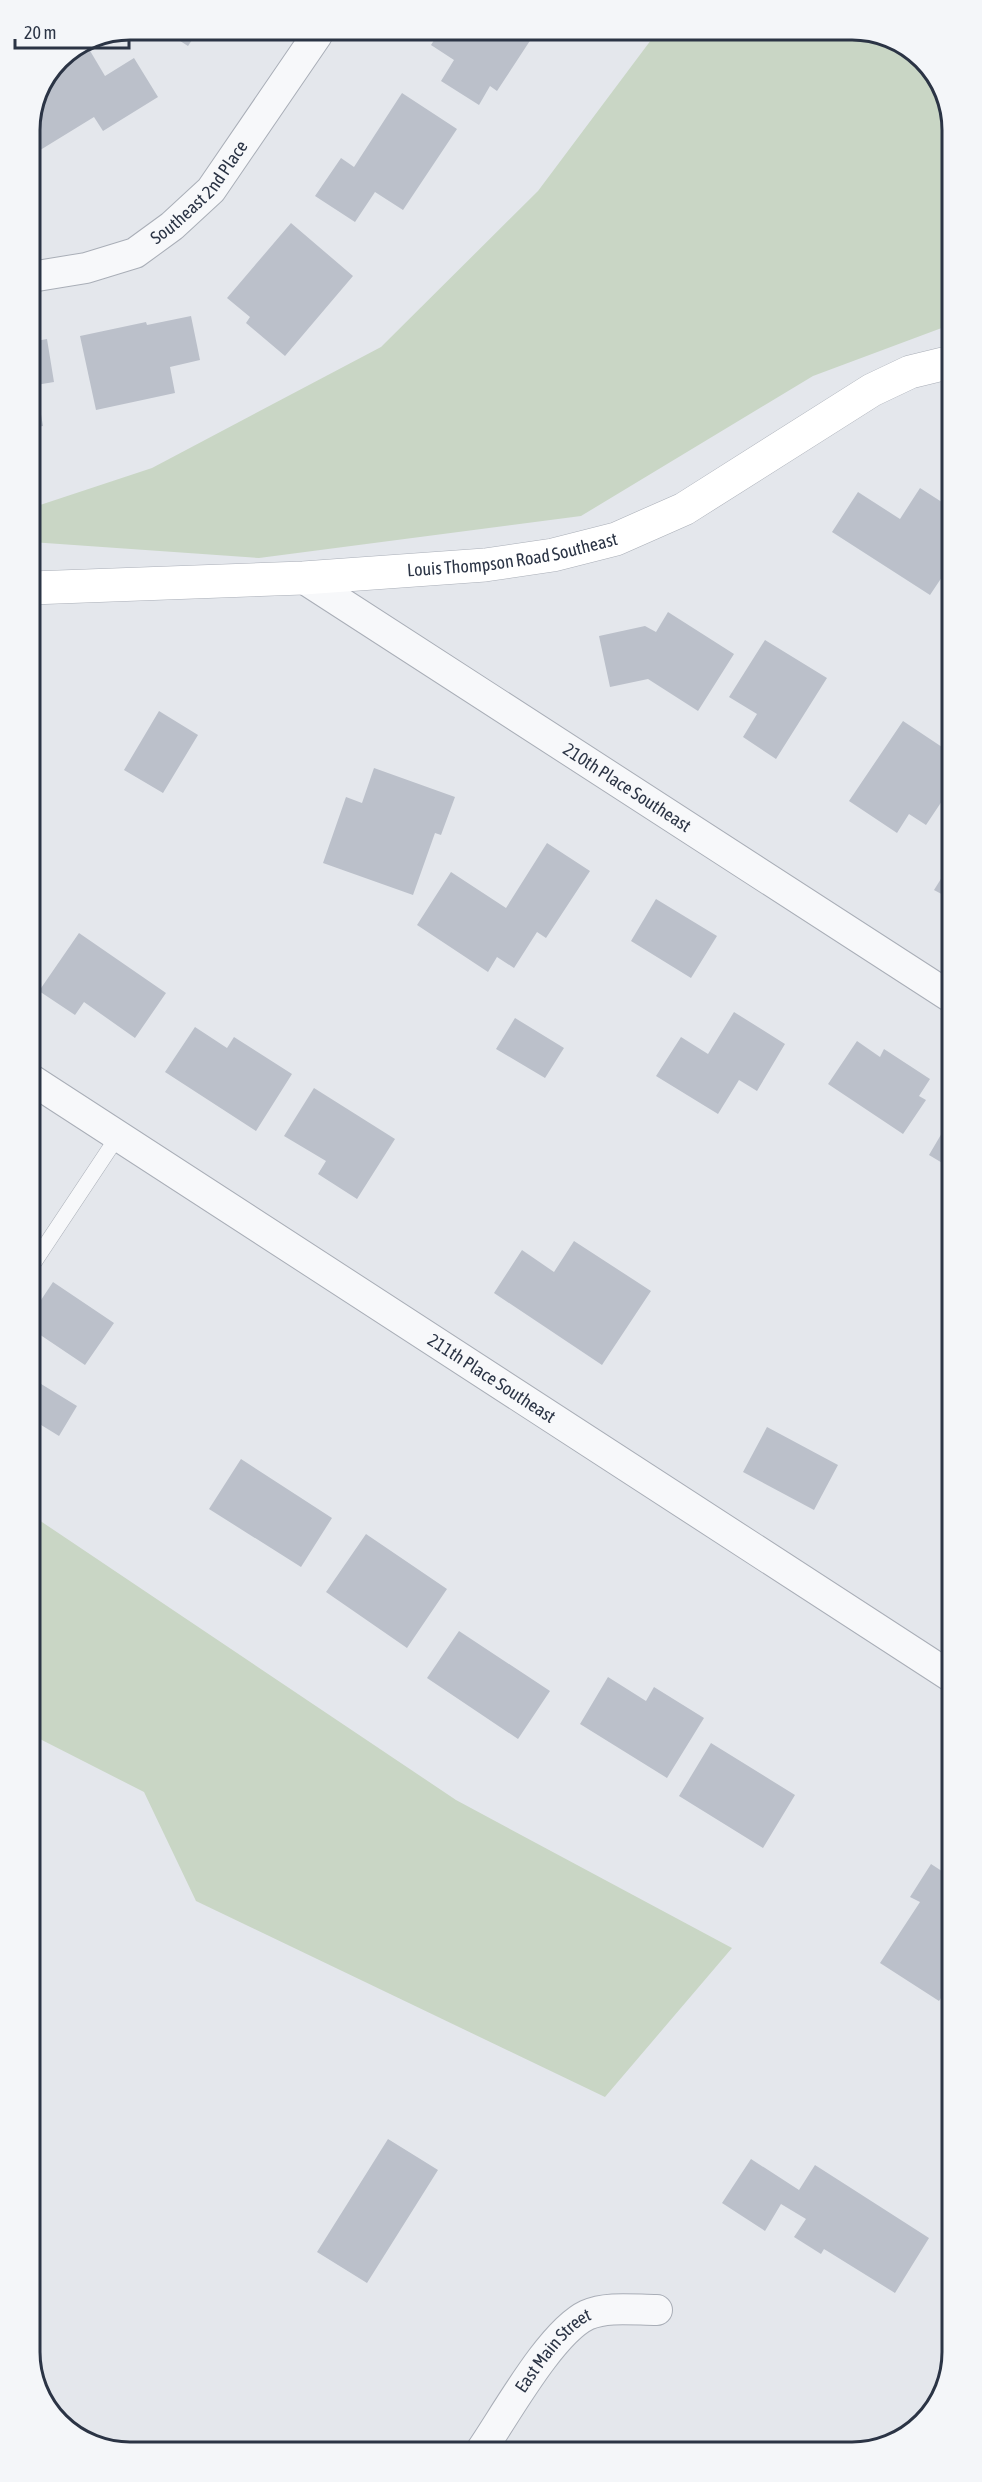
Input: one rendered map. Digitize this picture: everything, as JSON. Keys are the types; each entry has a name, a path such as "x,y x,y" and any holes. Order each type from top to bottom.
{"street":[{"name":"Southeast 2nd Place","path":"41,275 86,268 135,253 172,226 211,190 313,40"},
{"name":"Louis Thompson Road Southeast","path":"41,588 303,578 486,565 553,555 616,539 684,509 872,390 910,372 941,364"},
{"name":"210th Place Southeast","path":"303,578 941,991"},
{"name":"211th Place Southeast","path":"41,1086 941,1670"},
{"name":"East Main Street","path":"487,2441 548,2350 566,2330 588,2314 615,2310 657,2310"}],"lane":[{"path":"40,1253 118,1136"}],"green space":[{"path":"650,41 857,41 880,45 906,59 923,76 937,102 941,119 941,328 813,376 581,516 259,558 41,543 41,505 152,468 381,347 538,191"},
{"path":"40,1521 456,1800 732,1948 605,2097 196,1901 144,1792 40,1739"}],"building":[{"path":"179,40 192,40 188,46"},
{"path":"434,40 530,41 497,91 490,86 479,105 441,81 454,60 431,45"},
{"path":"90,51 105,76 134,58 158,97 103,131 94,117 41,150 44,107 59,76 71,63"},
{"path":"402,93 457,129 403,210 375,192 355,222 315,196 341,158 354,167"},
{"path":"291,223 353,276 285,356 246,323 250,317 227,298"},
{"path":"191,316 200,360 170,367 175,393 96,410 80,336 146,322 147,325"},
{"path":"47,339 54,382 41,384 41,340"},
{"path":"920,488 941,502 941,578 930,595 832,532 858,492 900,519"},
{"path":"668,612 734,654 698,711 648,679 610,687 599,636 645,626 656,632"},
{"path":"765,640 827,678 776,759 743,737 757,714 729,697"},
{"path":"159,711 198,735 163,793 124,770"},
{"path":"903,721 941,746 941,802 926,825 909,814 897,833 849,801"},
{"path":"374,768 455,797 441,835 435,833 413,895 323,863 346,797 362,803"},
{"path":"547,843 590,871 546,938 537,932 514,968 497,957 488,972 417,925 451,872 506,908"},
{"path":"941,879 941,894 934,890"},
{"path":"656,899 717,936 691,978 631,941"},
{"path":"79,933 166,993 135,1038 84,1002 75,1015 41,992 41,989"},
{"path":"734,1012 785,1044 757,1091 739,1080 718,1114 656,1076 681,1037 708,1054"},
{"path":"515,1018 564,1048 545,1078 496,1049"},
{"path":"195,1027 227,1048 234,1037 292,1074 256,1131 165,1072"},
{"path":"857,1041 880,1057 884,1049 930,1079 919,1096 926,1100 903,1134 828,1084"},
{"path":"314,1088 395,1139 357,1199 318,1174 326,1161 284,1136"},
{"path":"941,1135 941,1162 929,1155"},
{"path":"574,1241 651,1291 602,1365 494,1293 522,1250 554,1272"},
{"path":"53,1282 114,1323 85,1365 40,1335 40,1301"},
{"path":"40,1384 77,1406 59,1436 40,1425"},
{"path":"767,1427 838,1465 814,1510 743,1472"},
{"path":"241,1459 332,1518 301,1567 209,1509"},
{"path":"366,1534 447,1589 407,1648 326,1592"},
{"path":"459,1631 550,1691 518,1739 427,1678"},
{"path":"608,1677 646,1701 654,1687 704,1718 667,1778 580,1724"},
{"path":"711,1743 795,1795 763,1848 679,1796"},
{"path":"931,1864 941,1870 941,1998 939,2001 880,1963 920,1902 910,1897"},
{"path":"388,2139 438,2170 367,2283 317,2252"},
{"path":"751,2159 799,2190 815,2165 929,2238 895,2293 824,2249 821,2254 794,2237 806,2219 781,2204 765,2231 722,2203"}]}
